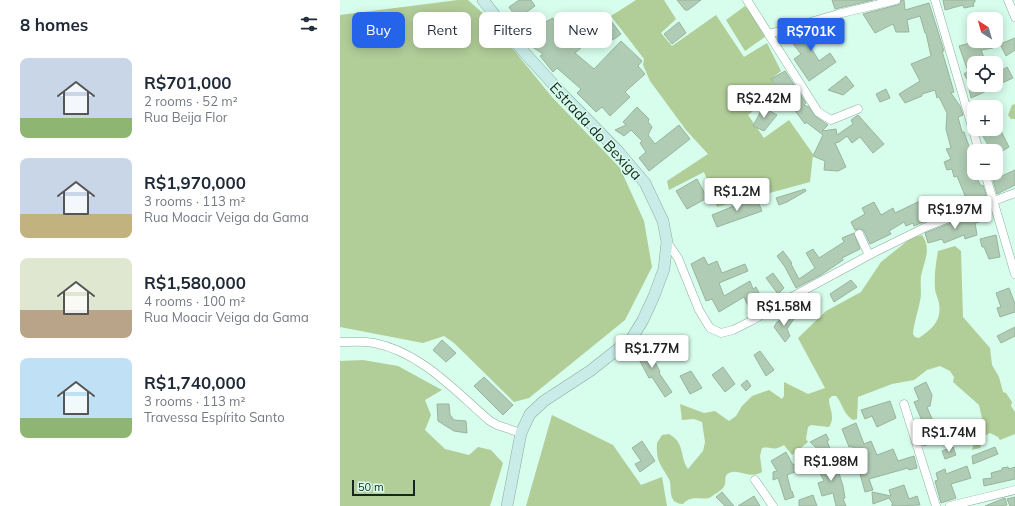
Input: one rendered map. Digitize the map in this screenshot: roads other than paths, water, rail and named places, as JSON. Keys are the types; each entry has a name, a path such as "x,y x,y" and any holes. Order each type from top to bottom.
{"street":[{"path":"747,0 770,34 818,112 831,120 858,109"},
{"path":"770,34 838,14 896,0"},
{"path":"934,0 977,144"},
{"path":"1008,0 1015,17"},
{"name":"Estrada do Bexiga","path":"481,1 522,50 564,96 618,151 645,183 663,221 667,242 664,269 643,320 632,338 590,371 544,401 530,414 521,433 507,506"},
{"path":"987,180 1015,271"},
{"path":"667,242 678,258 699,310 710,328 721,333 733,330 753,320 786,300 869,255 928,226 1015,193"},
{"path":"859,234 869,255"},
{"path":"340,342 374,344 401,353 416,361 450,384 490,421 497,425 521,433"},
{"path":"904,404 936,506"},
{"path":"755,480 773,506"},
{"path":"950,506 1015,490"}]}
